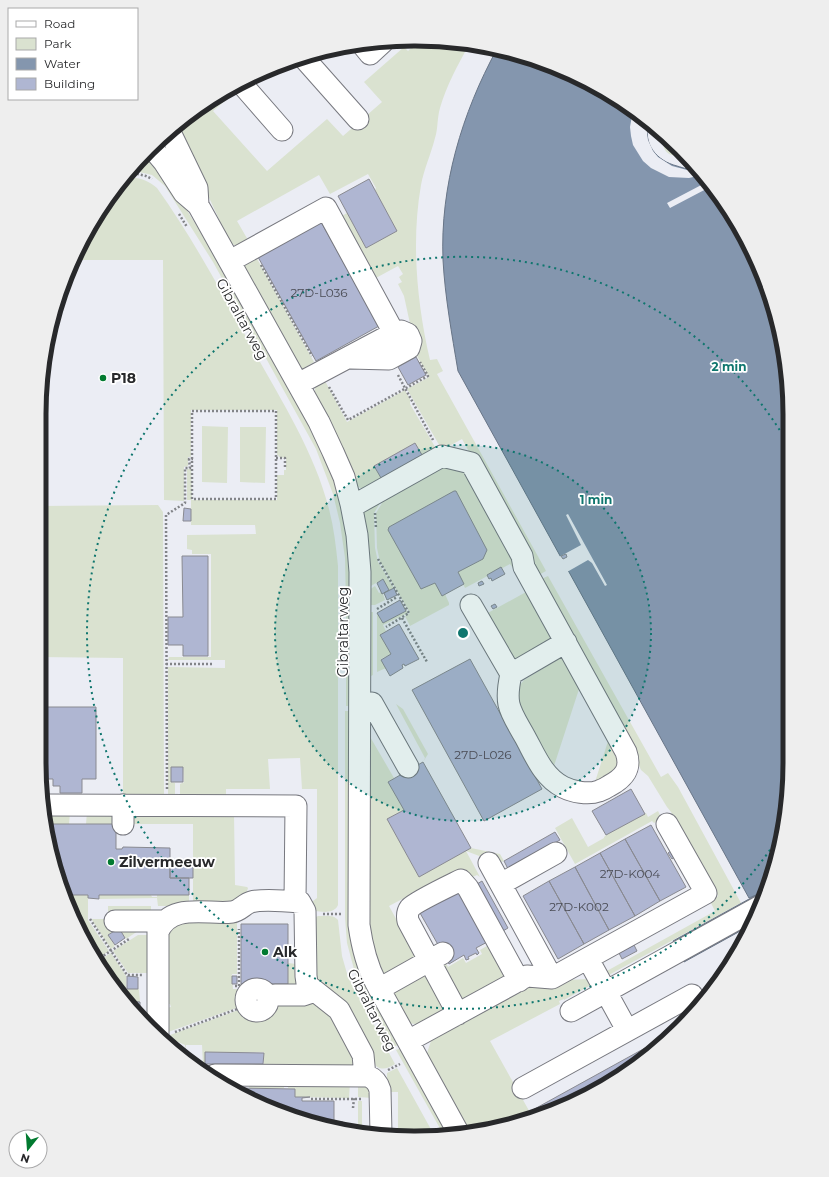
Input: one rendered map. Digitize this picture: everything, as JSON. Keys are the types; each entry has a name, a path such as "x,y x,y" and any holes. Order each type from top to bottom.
{"street":[{"path":"366,49 370,54 376,48"},
{"path":"309,62 358,118"},
{"path":"245,88 282,130"},
{"name":"Gibraltarweg","path":"173,136 197,188 198,205"},
{"name":"Gibraltarweg","path":"156,152 164,162 184,194 198,205 319,422 334,452 344,477 357,535 360,572 359,925 366,960 379,989 456,1129"},
{"path":"230,261 326,208 394,333 298,384"},
{"path":"351,504 360,502 442,456 471,463 522,556 524,567 626,752 628,758 627,770 624,776 599,791 582,793 563,787 546,775 508,703 508,688 511,674 472,605"},
{"path":"511,674 566,642"},
{"path":"372,703 408,767"},
{"path":"49,805 123,815 167,805 296,806 295,901"},
{"path":"408,1041 527,976 552,978 706,893 667,824"},
{"path":"501,884 556,853"},
{"path":"489,863 552,978"},
{"path":"458,1014 436,957 408,921 408,911 410,907 461,880 468,888 519,980"},
{"path":"158,1027 158,932 165,921 170,917 183,912 232,912 239,910 246,904 256,901 300,902 305,911 307,982 315,991 340,1012 363,1055 365,1076"},
{"path":"571,1011 752,911"},
{"path":"116,921 165,921"},
{"path":"379,989 436,957"},
{"path":"588,959 627,1030"},
{"path":"250,992 276,995 303,995 315,991"},
{"path":"523,1088 692,995 695,1001"},
{"path":"219,1075 372,1077 379,1085 381,1099 381,1129"}],"path":[{"path":"136,174 146,176 156,182"},
{"path":"176,210 188,228"},
{"path":"405,388 442,456"},
{"path":"192,411 276,411 276,458 276,499 192,499 192,411"},
{"path":"276,458 285,458 285,469"},
{"path":"167,805 166,515 185,503 185,468 190,468 189,459 193,459"},
{"path":"376,534 375,513 384,499 380,491"},
{"path":"378,555 379,562 409,613 386,627"},
{"path":"402,618 427,662"},
{"path":"166,664 212,664"},
{"path":"342,908 342,919"},
{"path":"166,1034 169,1034 250,992 239,910"},
{"path":"90,919 127,975 158,975"},
{"path":"102,957 133,937"},
{"name":"Gibraltarweg","path":"400,1064 404,1071"},
{"path":"311,1099 381,1099"},
{"path":"353,1108 354,1104"}],"green space":[{"path":"414,46 467,50 443,100 439,112 436,135 421,185 416,229 419,295 425,339 430,360 437,359 443,371 437,374 546,571 537,576 462,439 442,450 407,389 429,377 417,356 404,296 398,284 402,282 399,277 403,274 398,266 374,279 340,217 347,213 366,248 397,231 368,174 330,194 319,175 237,221 248,240 237,246 229,241 179,132 210,108 235,93 213,111 267,171 327,119 343,136 382,102 364,82 404,47 408,51"},
{"path":"663,143 677,156 667,153"},
{"path":"150,158 176,193 205,239 311,427 337,485 349,545 351,605 346,605 345,558 340,523 333,494 316,449 213,262 165,186 152,175 137,172"},
{"path":"132,178 144,180 157,188 194,245 295,424 314,466 329,509 334,530 338,566 338,905 331,911 315,911 311,904 317,898 317,789 302,789 300,758 268,759 270,789 226,789 226,795 180,795 180,784 184,782 183,767 171,767 171,782 175,783 175,795 168,795 168,667 225,668 225,660 168,660 169,657 211,657 211,554 192,554 192,550 187,549 187,535 256,534 255,525 191,525 191,500 187,500 187,469 191,469 191,462 192,500 277,500 277,475 284,475 284,470 286,470 286,458 279,457 277,455 277,410 191,410 191,457 188,457 188,466 184,467 184,501 164,500 163,260 80,260 95,230"},
{"path":"255,255 314,362 303,369 300,367 245,269 245,264"},
{"path":"324,379 347,422 405,390 410,399 410,404 438,452 425,460 415,443 374,466 384,483 363,489 356,486 315,395 315,386"},
{"path":"202,426 228,427 227,483 202,482"},
{"path":"240,427 266,427 265,483 240,482"},
{"path":"446,464 461,466 519,562 515,571 510,564 465,588 463,584 445,594 449,605 410,626 405,616 410,613 380,562 377,548 376,513 385,498"},
{"path":"382,500 374,513 375,548 378,562 394,588 383,594 385,600 375,605 369,605 369,590 375,586 379,593 389,590 383,579 369,587 363,512"},
{"path":"158,505 163,512 164,794 123,794 123,658 46,657 46,506"},
{"path":"548,576 661,777 668,773 678,787 741,903 607,976 605,972 715,911 710,901 718,896 671,812 648,776 641,770 630,745 539,580"},
{"path":"526,592 551,637 549,640 515,659 512,659 486,614"},
{"path":"400,599 408,613 383,625 386,631 380,635 391,654 381,659 386,668 377,672 377,612 383,623 406,611"},
{"path":"346,612 351,612 351,706 346,706"},
{"path":"369,612 373,612 373,675 369,677"},
{"path":"562,657 581,683 553,769 515,699 519,686 524,680"},
{"path":"396,704 403,709 428,754 423,762 425,758"},
{"path":"345,711 351,711 351,903 399,1044 394,1047 355,973 347,943 345,918"},
{"path":"369,735 394,778 388,782 404,810 387,819 419,877 471,848 500,854 504,861 498,863 466,851 480,877 477,875 468,879 410,895 389,906 418,959 383,978 374,955 369,925"},
{"path":"610,736 620,770 595,782 609,738"},
{"path":"658,811 662,819 654,823 652,821 575,864 555,828 572,818 588,847 604,838 606,835 646,813 648,817"},
{"path":"49,812 70,812 69,824 51,824"},
{"path":"87,812 113,812 112,825 86,824"},
{"path":"126,812 234,813 235,885 247,887 246,894 239,902 193,906 193,824 125,824"},
{"path":"71,895 88,895 88,920 109,951 101,956 84,925"},
{"path":"99,895 151,895 152,897 157,897 157,895 189,895 189,906 158,906 157,898 100,899"},
{"path":"108,906 151,906 151,918 140,918 140,910 119,910 119,917 151,932 138,931 126,939 118,928 108,935 115,946 111,949 92,920 108,919"},
{"path":"331,916 338,920 342,956 348,977 395,1064 390,1067 383,1069 376,1066 344,1006 314,980 316,917"},
{"path":"237,918 237,974 232,974 233,989 241,989 242,1006 168,1032 165,1008 171,1007 170,1004 165,1004 166,936 177,922"},
{"path":"138,935 151,935 151,973 128,973 113,951"},
{"path":"492,943 506,977 462,1001 440,970 444,960 448,967 463,958 466,963 482,954 480,950"},
{"path":"111,953 126,976 126,989 139,989 140,1002 134,1001 102,958"},
{"path":"288,963 296,964 297,988 274,987 273,984 288,984"},
{"path":"427,969 446,1009 422,1025 408,1023 390,990"},
{"path":"587,979 591,985 564,1000 559,1001 560,1004 490,1041 530,1112 486,1124 466,1127 426,1056 433,1035 530,982"},
{"path":"312,1001 327,1008 356,1061 350,1067 264,1068 264,1052 205,1052 205,1064 203,1064 202,1045 186,1045 185,1050 185,1045 176,1041 170,1035 244,1008 251,1014 260,1016 267,1013 273,1005"},
{"path":"401,1048 447,1129 441,1130 396,1050"},
{"path":"397,1068 432,1130 398,1130 398,1092 387,1092 387,1073"},
{"path":"249,1082 284,1082 284,1088 249,1088"},
{"path":"288,1082 350,1082 349,1098 295,1097 295,1089 288,1088"},
{"path":"358,1082 367,1086 373,1098 358,1097"},
{"path":"358,1101 362,1101 362,1127 358,1127"}],"water":[{"path":"494,55 533,66 556,74 599,95 639,122 647,129 650,144 658,156 670,164 689,169 707,190 734,230 755,273 763,296 776,343 782,390 783,762 780,811 770,858 759,894 749,898 458,371 445,288 443,232 445,205 456,151 464,124"},
{"path":"759,894 743,930 684,962 673,941"}],"pier":[{"path":"632,117 648,129 648,140 653,151 658,157 672,166 690,170 696,176 689,178 669,177 651,168 643,161 633,145 630,127"},
{"path":"702,184 706,189 670,208 667,203"},
{"path":"568,514 607,585 605,586 592,563 588,560 567,572 559,557 581,545 566,515"}],"building":[{"path":"369,179 397,231 366,248 338,196"},
{"path":"321,222 379,326 316,361 258,257"},
{"path":"416,357 426,375 408,385 398,367"},
{"path":"415,443 425,460 384,483 374,466"},
{"path":"456,491 487,550 483,559 458,572 464,584 442,596 435,583 421,589 388,530 389,527"},
{"path":"184,508 191,509 191,521 183,521"},
{"path":"566,554 567,557 563,559 561,556"},
{"path":"182,556 208,556 208,656 183,656 183,645 168,645 168,617 183,617"},
{"path":"501,567 505,574 492,581 491,578 489,579 487,575"},
{"path":"383,579 389,590 382,594 377,583"},
{"path":"482,581 484,584 479,586 478,583"},
{"path":"394,588 397,595 387,600 384,593"},
{"path":"400,600 406,611 383,623 377,613"},
{"path":"495,604 497,607 493,609 491,606"},
{"path":"399,624 419,659 405,666 404,664 402,665 403,668 390,676 381,660 391,654 380,635"},
{"path":"470,659 542,789 484,821 412,690"},
{"path":"46,707 96,707 96,779 82,779 82,793 60,793 60,786 53,786 53,779 47,779"},
{"path":"423,762 471,848 419,877 387,819 404,810 388,782"},
{"path":"171,767 183,767 183,782 171,782"},
{"path":"631,789 645,814 606,835 592,811"},
{"name":"Zilvermeeuw","path":"51,824 116,824 116,849 122,849 123,847 170,848 170,878 189,878 189,895 99,895 99,899 88,898 88,895 71,895 59,858"},
{"path":"651,825 686,887 660,901 625,839"},
{"path":"555,832 560,840 508,869 504,861"},
{"path":"625,839 660,901 635,916 600,853"},
{"path":"672,850 676,856 672,859 668,853"},
{"path":"600,853 635,916 609,930 575,867"},
{"path":"170,864 193,864 193,878 170,878"},
{"path":"575,867 609,930 584,944 549,881"},
{"path":"482,881 508,928 498,934 472,887"},
{"path":"549,881 584,944 558,959 523,896"},
{"path":"463,889 491,940 476,948 479,953 477,955 476,953 468,957 469,959 466,960 464,955 449,964 420,913"},
{"name":"Alk","path":"241,924 288,924 288,984 241,984"},
{"path":"119,928 125,938 115,945 108,935"},
{"path":"634,945 637,951 622,959 619,953"},
{"path":"127,976 138,977 138,989 127,989"},
{"path":"232,976 237,976 237,984 232,984"},
{"path":"134,1001 140,1002 140,1008"},
{"path":"652,1044 639,1055 599,1082 556,1103 529,1112"},
{"path":"205,1052 264,1053 263,1064 205,1064"},
{"path":"242,1088 295,1089 295,1097 310,1097 302,1098 302,1101 334,1101 334,1122 273,1103"}],"place":[{"name":"P18","path":"103,378"},
{"name":"Zilvermeeuw","path":"111,862"},
{"name":"Alk","path":"265,952"}]}
